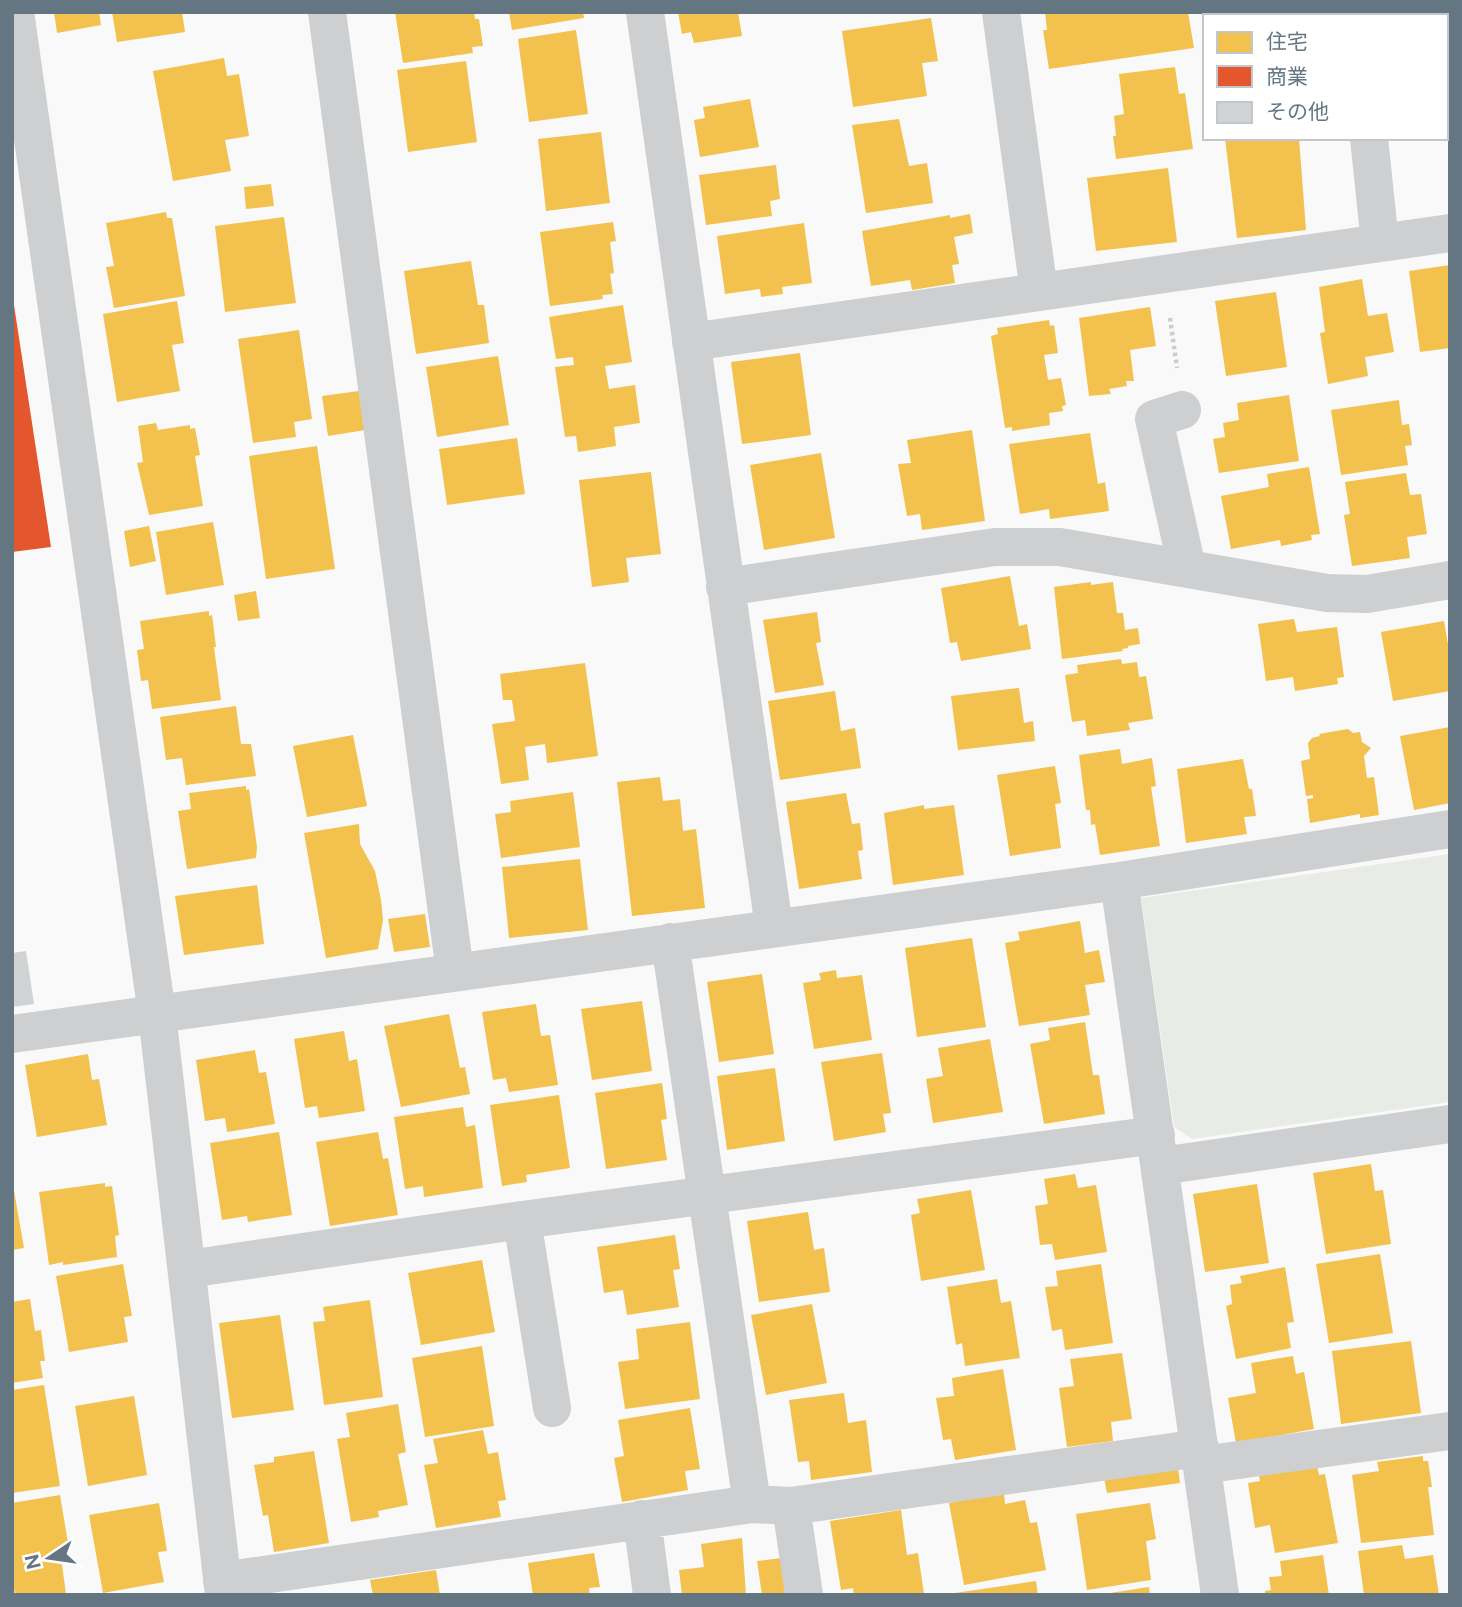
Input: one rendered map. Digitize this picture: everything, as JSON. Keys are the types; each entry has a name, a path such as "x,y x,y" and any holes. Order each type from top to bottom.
{"street":[{"path":"15,12 157,1014 223,1588 642,1519 752,1504 791,1506 1201,1457 1450,1431"},
{"path":"327,12 455,972"},
{"path":"645,12 774,927"},
{"path":"1001,12 1039,292"},
{"path":"1369,140 1380,243"},
{"path":"691,342 1450,233"},
{"path":"1182,410 1154,419 1187,568"},
{"path":"725,587 995,547 1060,547 1327,593 1367,594 1450,580"},
{"path":"12,1034 1119,881 1450,829"},
{"path":"1119,881 1220,1595"},
{"path":"670,942 752,1504"},
{"path":"188,1269 707,1195 1450,1124"},
{"path":"523,1220 552,1408"},
{"path":"791,1506 804,1595"},
{"path":"642,1519 652,1595"}],"path":[{"path":"1164,274 1182,410"}],"shaded area":[{"path":"1450,854 1450,1102 1192,1139 1174,1127 1141,898"}],"building: 住宅":[{"path":"54,12 99,12 101,25 57,33"},
{"path":"112,12 182,12 185,32 117,42"},
{"path":"395,12 474,12 475,19 479,19 483,46 472,47 473,53 403,63"},
{"path":"509,12 583,12 584,18 512,30"},
{"path":"678,12 738,12 742,36 694,43 691,32 682,34"},
{"path":"1045,12 1188,12 1194,48 1049,69 1043,30 1047,30"},
{"path":"1283,12 1284,14 1215,14"},
{"path":"1450,12 1450,133 1448,14 1396,14"},
{"path":"931,18 938,61 922,63 927,96 853,107 842,31"},
{"path":"576,30 588,114 529,122 518,39"},
{"path":"224,58 227,76 239,74 249,136 225,140 231,171 173,181 153,71"},
{"path":"466,61 477,142 408,152 397,70"},
{"path":"1175,67 1179,94 1185,93 1193,149 1116,159 1114,116 1124,114 1119,74"},
{"path":"750,99 759,147 700,157 694,120 705,118 703,107"},
{"path":"899,119 909,166 927,163 933,203 866,213 852,125"},
{"path":"601,132 610,203 546,211 538,139"},
{"path":"1225,140 1299,140 1306,230 1237,238"},
{"path":"776,165 780,199 770,201 772,216 706,225 699,175"},
{"path":"1168,168 1177,242 1096,251 1087,178"},
{"path":"271,184 274,206 246,209 244,187"},
{"path":"166,212 167,218 172,218 185,296 114,308 106,267 114,266 106,223"},
{"path":"970,214 973,233 954,237 959,264 952,265 955,283 912,290 910,280 871,286 862,231 950,215 950,218"},
{"path":"284,217 296,303 225,312 215,226"},
{"path":"613,222 616,241 610,242 614,273 610,274 613,294 602,295 603,299 550,306 540,232"},
{"path":"804,223 812,283 782,287 783,294 761,297 760,289 725,294 717,236"},
{"path":"471,261 478,305 484,305 489,343 416,354 404,271"},
{"path":"1450,265 1450,348 1420,352 1409,271"},
{"path":"1362,279 1368,316 1387,313 1394,352 1365,357 1368,376 1328,384 1320,333 1325,332 1319,287"},
{"path":"1276,292 1287,367 1226,376 1215,301"},
{"path":"177,301 184,343 172,345 180,391 117,402 103,314"},
{"path":"623,305 632,362 605,366 609,389 635,385 640,423 614,427 616,446 578,452 576,436 565,437 555,367 574,365 573,357 556,359 549,317"},
{"path":"1150,307 1156,346 1130,350 1134,381 1126,381 1127,386 1109,389 1111,394 1089,396 1079,318"},
{"path":"1049,320 1050,326 1054,325 1058,353 1044,355 1048,380 1061,378 1066,405 1062,406 1063,411 1049,413 1050,425 1012,431 1012,427 1005,428 991,336 998,334 997,328"},
{"path":"299,330 312,419 294,422 296,437 253,443 238,339"},
{"path":"800,353 811,435 742,444 731,362"},
{"path":"498,356 509,425 437,437 426,367"},
{"path":"359,391 365,430 328,436 322,396"},
{"path":"1289,395 1299,461 1219,473 1213,439 1225,437 1223,423 1239,420 1237,403"},
{"path":"1399,400 1402,425 1409,424 1412,445 1405,446 1408,465 1341,475 1331,410"},
{"path":"156,423 158,430 190,425 190,429 195,428 200,455 195,456 203,506 149,515 137,463 143,462 138,426"},
{"path":"972,430 985,521 922,530 920,514 907,516 898,464 911,463 907,440"},
{"path":"1090,433 1098,484 1105,482 1109,511 1050,519 1049,509 1020,514 1009,444"},
{"path":"517,438 525,494 447,505 439,449"},
{"path":"317,446 335,569 266,579 249,456"},
{"path":"821,453 835,538 764,550 750,465"},
{"path":"1309,467 1320,534 1311,535 1312,540 1281,546 1280,540 1231,549 1221,496 1269,487 1267,474"},
{"path":"651,472 661,554 626,558 629,582 592,587 579,480"},
{"path":"1406,473 1410,495 1421,494 1427,534 1407,537 1410,558 1352,566 1344,515 1350,514 1345,482"},
{"path":"213,522 224,585 166,595 156,532"},
{"path":"149,526 156,561 130,567 124,531"},
{"path":"1010,576 1019,626 1027,624 1031,649 961,661 957,642 950,643 941,588"},
{"path":"1091,582 1091,585 1113,582 1117,613 1123,613 1125,630 1138,628 1140,644 1128,646 1122,649 1123,651 1062,659 1054,587"},
{"path":"256,591 260,618 238,621 234,595"},
{"path":"209,611 209,616 212,615 221,700 152,709 148,680 141,681 137,650 144,649 140,621"},
{"path":"817,612 821,642 816,643 824,685 775,693 763,620"},
{"path":"1294,619 1297,632 1337,627 1344,677 1337,678 1338,684 1295,691 1293,677 1266,681 1258,624"},
{"path":"1444,621 1450,656 1450,691 1393,701 1381,632"},
{"path":"1121,659 1122,664 1137,662 1139,677 1146,676 1153,719 1128,723 1130,730 1087,736 1085,720 1072,722 1065,675 1078,673 1077,665"},
{"path":"585,663 598,756 547,763 545,744 525,747 529,780 501,784 492,724 515,721 512,700 503,700 500,674"},
{"path":"1019,688 1024,723 1033,721 1035,741 958,750 951,696"},
{"path":"835,691 841,731 855,728 861,768 780,780 768,701"},
{"path":"236,706 241,744 251,744 256,776 186,785 182,758 166,760 160,717"},
{"path":"1450,727 1450,803 1414,810 1400,736"},
{"path":"1348,729 1353,733 1360,732 1362,742 1371,748 1364,756 1367,778 1374,777 1379,815 1360,818 1360,814 1310,823 1307,799 1313,798 1313,795 1306,796 1301,761 1310,759 1308,743 1312,738 1320,736 1319,734"},
{"path":"353,735 367,806 307,817 293,746"},
{"path":"1120,749 1122,764 1152,758 1156,786 1151,787 1160,846 1100,855 1095,824 1091,825 1090,810 1086,810 1079,755"},
{"path":"1243,759 1249,789 1252,789 1256,816 1244,817 1247,834 1186,843 1177,769"},
{"path":"1055,766 1061,803 1055,804 1061,848 1010,856 997,775"},
{"path":"660,777 663,801 680,799 683,831 696,829 705,908 632,916 617,782"},
{"path":"246,786 246,790 249,789 257,847 256,858 187,869 178,811 191,809 189,793"},
{"path":"573,792 580,847 501,858 495,814 511,812 510,801"},
{"path":"846,793 852,824 860,823 863,850 858,851 862,879 799,889 786,802"},
{"path":"924,805 924,809 954,805 964,875 893,885 884,813"},
{"path":"359,824 360,844 375,871 381,900 383,920 378,949 326,958 304,833"},
{"path":"580,859 588,930 509,938 502,867"},
{"path":"257,885 264,944 184,955 175,896"},
{"path":"425,914 430,947 394,952 388,919"},
{"path":"1080,921 1085,953 1099,950 1105,982 1085,985 1090,1015 1019,1026 1005,943 1020,940 1018,932"},
{"path":"972,938 986,1027 917,1037 905,948"},
{"path":"836,970 837,978 862,975 872,1040 814,1049 803,983 821,980 819,973"},
{"path":"762,974 774,1054 719,1062 707,982"},
{"path":"642,1001 652,1071 592,1080 581,1009"},
{"path":"536,1004 541,1036 550,1035 558,1085 509,1092 506,1078 493,1080 482,1012"},
{"path":"449,1014 460,1068 465,1067 470,1094 401,1107 384,1026"},
{"path":"1085,1022 1093,1075 1099,1075 1105,1114 1044,1124 1030,1044 1050,1040 1048,1028"},
{"path":"344,1031 349,1061 357,1059 365,1111 319,1118 317,1106 305,1108 294,1039"},
{"path":"990,1039 1003,1112 933,1123 926,1079 943,1076 938,1048"},
{"path":"255,1050 259,1073 266,1072 275,1124 227,1132 225,1118 205,1121 196,1060"},
{"path":"882,1053 891,1113 883,1114 886,1132 834,1141 821,1062"},
{"path":"88,1054 92,1080 99,1079 107,1125 37,1137 25,1065"},
{"path":"775,1068 785,1141 727,1150 717,1076"},
{"path":"662,1083 667,1119 661,1120 667,1160 606,1169 595,1093"},
{"path":"559,1095 570,1168 526,1175 527,1182 502,1186 490,1105"},
{"path":"463,1107 466,1127 475,1125 483,1188 424,1197 423,1186 405,1189 394,1117"},
{"path":"279,1132 292,1215 248,1222 247,1216 222,1220 210,1143"},
{"path":"378,1132 383,1159 388,1158 398,1215 330,1226 316,1142"},
{"path":"1371,1164 1375,1191 1383,1190 1391,1244 1326,1254 1313,1173"},
{"path":"1075,1174 1078,1188 1096,1185 1107,1252 1055,1260 1052,1244 1040,1245 1035,1206 1048,1204 1044,1179"},
{"path":"12,1179 24,1248 12,1250"},
{"path":"105,1183 105,1187 112,1186 119,1235 115,1236 117,1257 49,1265 39,1192"},
{"path":"1257,1184 1269,1263 1205,1272 1193,1194"},
{"path":"971,1190 985,1270 921,1281 911,1215 920,1213 917,1199"},
{"path":"808,1212 814,1250 824,1248 830,1292 759,1302 747,1221"},
{"path":"675,1235 680,1269 673,1270 679,1307 627,1315 623,1290 604,1293 597,1247"},
{"path":"1380,1254 1393,1333 1329,1343 1316,1264"},
{"path":"482,1260 495,1332 421,1345 408,1273"},
{"path":"123,1264 132,1316 124,1317 128,1342 69,1352 56,1276"},
{"path":"1101,1264 1113,1343 1065,1350 1062,1329 1052,1331 1045,1287 1058,1286 1056,1271"},
{"path":"1285,1267 1294,1322 1287,1323 1291,1348 1236,1359 1226,1306 1232,1304 1230,1285 1242,1283 1240,1276"},
{"path":"997,1279 1001,1303 1011,1301 1020,1358 965,1366 962,1343 956,1345 947,1287"},
{"path":"30,1299 35,1331 41,1330 45,1361 40,1361 43,1378 12,1383 12,1302"},
{"path":"370,1300 383,1397 324,1405 313,1322 325,1321 323,1307"},
{"path":"812,1304 827,1383 766,1395 751,1315"},
{"path":"280,1315 294,1410 232,1418 219,1323"},
{"path":"690,1322 700,1399 625,1409 618,1362 639,1359 636,1329"},
{"path":"1411,1341 1421,1413 1341,1424 1332,1351"},
{"path":"482,1346 494,1426 425,1437 412,1358"},
{"path":"1122,1353 1132,1419 1111,1422 1113,1441 1067,1447 1059,1388 1074,1386 1070,1359"},
{"path":"1293,1356 1296,1374 1304,1372 1314,1429 1236,1443 1228,1398 1256,1393 1251,1363"},
{"path":"1003,1369 1016,1450 955,1460 951,1439 943,1440 936,1398 954,1396 952,1378"},
{"path":"44,1385 60,1486 12,1493 12,1390"},
{"path":"844,1393 848,1423 866,1420 872,1472 811,1480 809,1461 798,1462 789,1400"},
{"path":"134,1396 147,1475 88,1486 75,1406"},
{"path":"398,1404 406,1452 398,1454 408,1505 378,1511 379,1517 351,1522 337,1439 350,1437 346,1413"},
{"path":"690,1408 700,1469 685,1471 688,1490 622,1502 614,1458 624,1456 618,1420"},
{"path":"483,1430 488,1454 498,1452 506,1500 498,1501 501,1517 436,1528 424,1465 438,1463 433,1439"},
{"path":"314,1451 329,1543 274,1552 268,1515 263,1516 254,1465 274,1462 274,1457"},
{"path":"1423,1456 1423,1461 1428,1461 1432,1487 1428,1487 1434,1535 1361,1543 1352,1475 1379,1471 1377,1462"},
{"path":"1317,1466 1319,1475 1325,1474 1338,1543 1275,1553 1270,1525 1255,1528 1248,1483 1260,1481 1259,1476"},
{"path":"1178,1468 1180,1483 1107,1493 1104,1478"},
{"path":"1004,1493 1005,1504 1025,1500 1030,1523 1037,1522 1046,1570 964,1585 949,1503"},
{"path":"60,1495 69,1549 60,1550 66,1594 15,1595 12,1577 12,1503"},
{"path":"159,1503 167,1551 158,1552 164,1582 103,1593 89,1515"},
{"path":"1150,1503 1156,1539 1146,1541 1151,1580 1087,1590 1076,1514"},
{"path":"901,1510 907,1555 918,1553 924,1594 854,1595 853,1588 841,1590 830,1521"},
{"path":"742,1538 746,1595 682,1595 679,1570 704,1567 701,1544"},
{"path":"1402,1545 1405,1559 1433,1555 1439,1595 1364,1595 1358,1551"},
{"path":"594,1553 600,1587 589,1588 590,1595 533,1595 528,1563"},
{"path":"1323,1555 1329,1595 1265,1595 1265,1591 1271,1590 1269,1577 1282,1576 1280,1561"},
{"path":"789,1557 793,1595 762,1595 757,1561"},
{"path":"436,1570 440,1595 373,1595 370,1580"},
{"path":"1036,1581 1038,1595 955,1595 955,1593"},
{"path":"1149,1587 1150,1595 1110,1595 1110,1593"}],"building: 商業":[{"path":"12,292 51,547 12,552"}],"building: その他":[{"path":"26,951 34,1004 12,1007 12,953"}]}
